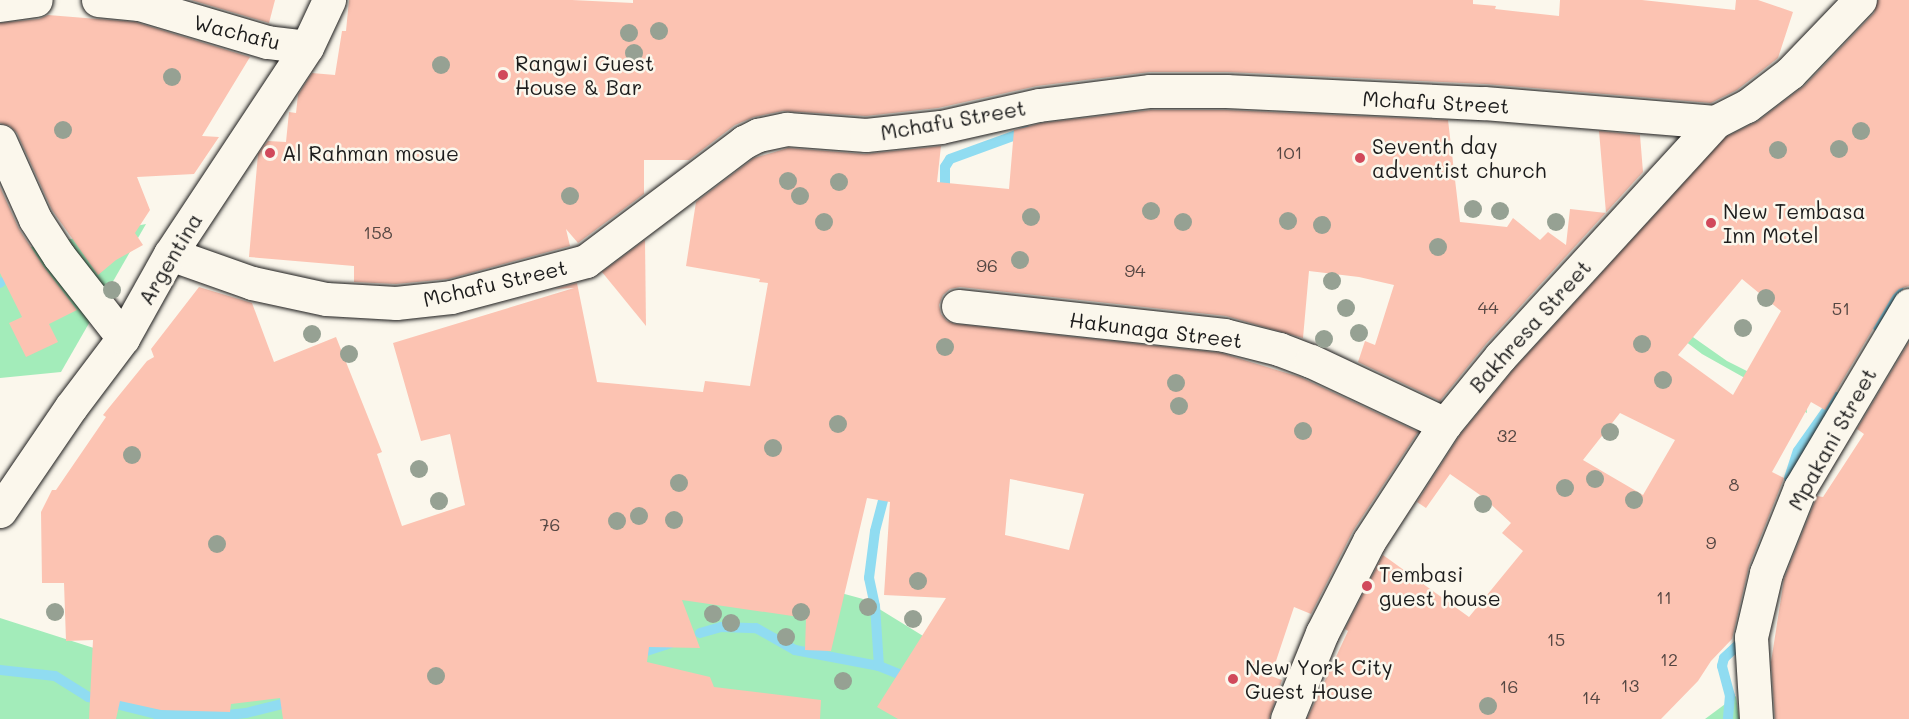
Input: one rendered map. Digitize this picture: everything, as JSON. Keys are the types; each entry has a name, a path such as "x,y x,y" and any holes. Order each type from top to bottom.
{"street":[{"path":"0,5 36,0"},
{"name":"Wachafu","path":"98,0 139,4 267,42 307,47"},
{"name":"Argentina","path":"0,511 71,407 123,338 171,254 307,47 329,0"},
{"name":"Bakhresa Street","path":"1287,719 1322,633 1369,541 1445,424 1500,357 1716,122 1747,106 1790,73 1860,0"},
{"name":"Mchafu Street","path":"171,254 252,283 288,293 326,299 396,303 451,297 585,261 744,142 758,135 787,129 866,135 941,126 1039,105 1150,91 1226,91 1484,103 1716,122"},
{"path":"0,141 35,219 59,256 123,338"},
{"name":"Mpakani Street","path":"1756,719 1751,637 1769,564 1800,488 1909,305"},
{"name":"Hakunaga Street","path":"958,306 1235,338 1279,349 1311,361 1445,424"}],"green space":[{"path":"146,224 61,372 0,378 0,253"},
{"path":"1690,335 1727,361 1806,401 1807,413 1702,354 1685,341"},
{"path":"749,568 863,599 954,655 1015,719 0,719 0,618 100,650"},
{"path":"1736,696 1739,719 1705,719"}],"building":[{"path":"191,0 275,0 269,23"},
{"path":"349,0 572,0 633,3 633,0 1473,0 1473,4 1496,6 1495,9 1559,16 1560,0 1642,0 1735,10 1736,0 1758,0 1793,12 1778,58 1737,90 1711,103 1485,84 1227,72 1150,72 1037,86 938,108 866,116 783,111 754,117 735,125 689,160 644,160 644,194 578,243 566,229 570,246 448,279 396,284 354,282 354,266 249,257 258,154 268,141 286,142 289,112 296,113 298,95 312,73 335,75 342,31 346,31"},
{"path":"1878,0 1909,0 1909,286 1899,289 1893,295 1825,410 1811,402 1772,472 1784,478 1749,566 1732,639 1711,661 1698,681 1661,719 1307,719 1348,631 1345,629 1383,555 1469,617 1523,551 1502,533 1511,523 1483,497 1450,474 1426,508 1417,502 1460,435 1514,369 1726,137 1758,121 1804,86 1874,13","holes":["1742,279 1781,311 1733,395 1678,355","1620,413 1675,440 1643,495 1583,460"]},
{"path":"48,15 135,22 250,57 202,136 219,137 194,174 137,177 150,210 135,233 143,245 116,260 98,275 52,210 17,133 10,126 0,123 0,23 39,19"},
{"path":"1151,110 1226,110 1448,120 1460,222 1507,227 1513,218 1540,240 1548,232 1566,245 1570,209 1606,213 1486,344 1440,401 1358,362 1365,341 1375,345 1394,285 1359,277 1309,271 1303,338 1226,316 960,287 950,289 943,295 939,305 941,314 947,321 955,324 1221,353 1300,377 1418,432 1353,531 1311,614 1294,607 1271,676 1282,680 1269,719 898,719 877,707 946,598 884,595 890,502 867,498 831,651 805,650 806,618 682,600 700,648 649,647 647,662 710,677 714,687 821,700 820,719 283,719 280,698 231,704 230,712 161,710 120,701 116,719 89,719 93,640 66,641 64,583 42,583 41,512 52,490 56,490 106,417 103,415 147,361 154,357 151,349 199,287 252,303 274,362 336,337 382,452 377,454 402,526 465,505 450,434 421,441 393,343 574,288 555,289 577,283 597,382 703,392 705,381 750,386 768,283 759,282 760,279 686,266 696,202 754,158 788,148 865,154 941,146 937,182 1009,189 1014,130 1042,123","holes":["1010,479 1084,494 1069,550 1005,535"]},
{"path":"1599,131 1640,135 1643,172 1606,213"},
{"path":"0,187 19,229 77,310 49,324 58,342 26,357 9,323 22,317 0,273"},
{"path":"645,240 646,326 602,272"},
{"path":"1909,342 1909,719 1775,719 1771,662 1784,579 1817,496 1823,497 1864,434 1857,429"}],"waterway":[{"path":"945,197 945,167 950,159 1027,131"},
{"path":"1878,327 1909,266"},
{"path":"1789,478 1798,451 1836,397"},
{"path":"879,666 875,606 869,578 875,531 886,489"},
{"path":"700,633 721,627 756,628 795,650 879,666 911,679"},
{"path":"1728,718 1730,696 1722,666 1724,658 1743,640"},
{"path":"637,654 670,643"},
{"path":"0,670 55,676 88,697 156,714 218,716 246,713 294,701"}],"place":[{"name":"Rangwi Guest House & Bar","path":"503,75"},
{"name":"Al Rahman mosue","path":"270,153"},
{"name":"Seventh day adventist church","path":"1360,158"},
{"name":"New Tembasa Inn Motel","path":"1711,223"},
{"name":"Tembasi guest house","path":"1367,586"},
{"name":"New York City Guest House","path":"1233,679"}]}
